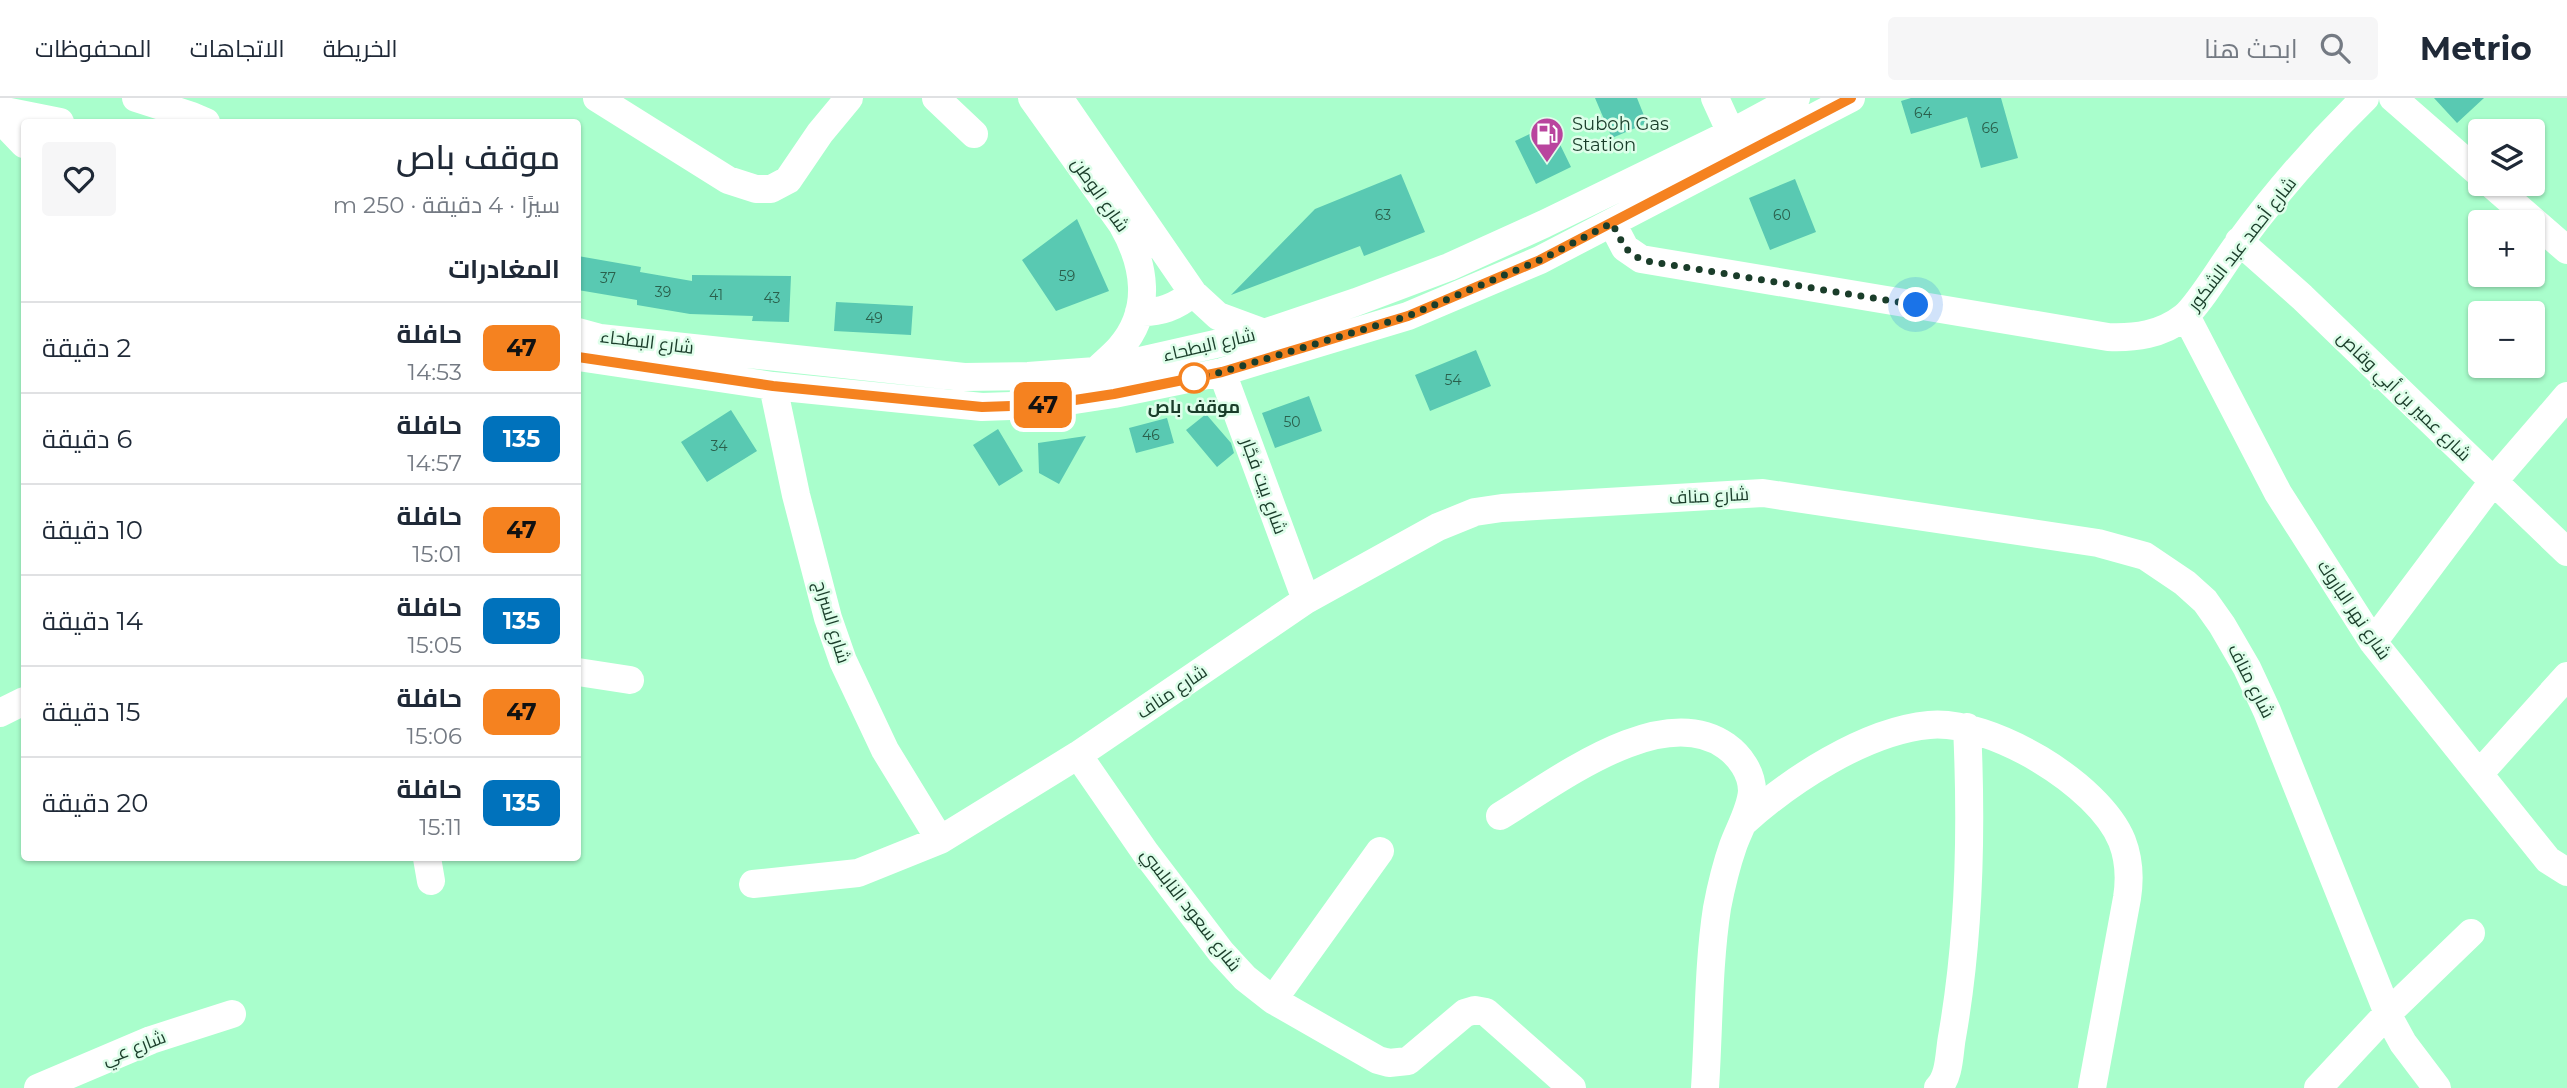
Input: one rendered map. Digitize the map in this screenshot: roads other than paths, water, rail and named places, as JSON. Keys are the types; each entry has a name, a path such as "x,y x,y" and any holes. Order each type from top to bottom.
{"street":[{"path":"597,98 728,180 756,189 771,189 788,180 820,133 849,98"},
{"path":"936,98 974,134"},
{"name":"شارع الوطن","path":"1032,98 1130,239 1142,274 1139,312 1132,329 1121,347 1096,371"},
{"name":"شارع الوطن","path":"1059,98 1193,293 1218,316 1264,333"},
{"path":"1715,98 1731,133"},
{"name":"شارع البطحاء","path":"581,333 613,339 964,377 1096,371 1264,333 1449,267 1731,133 1796,98"},
{"name":"شارع البطحاء","path":"581,357 773,386 982,407 1042,405 1114,394 1222,372 1408,316 1540,260 1851,98"},
{"name":"شارع أحمد عبد الشكور","path":"1612,223 1625,248 1641,260 2108,337 2145,336 2186,316 2239,242 2328,134 2365,98"},
{"path":"2393,98 2468,164"},
{"path":"144,99 200,112"},
{"path":"0,110 45,119"},
{"path":"0,119 21,141"},
{"path":"2505,196 2567,250"},
{"name":"شارع عمير بن أبي وقاص","path":"2239,242 2302,297 2567,552"},
{"path":"1139,312 1153,313 1167,309 1193,293"},
{"name":"شارع نهر الباروك","path":"2186,316 2278,493 2373,642 2548,860 2567,872"},
{"name":"شارع بيت فجّار","path":"1222,372 1306,600"},
{"name":"شارع السراج","path":"773,386 796,495 828,618 843,661 885,750 940,841"},
{"path":"2373,642 2492,482 2567,396"},
{"name":"شارع مناف","path":"753,884 858,873 940,841 1078,755 1306,600 1438,527 1475,512 1502,508 1763,493 2098,543 2145,556 2185,583 2205,601 2247,668 2267,710 2388,1013 2403,1043 2437,1088"},
{"path":"581,672 629,680"},
{"path":"2479,774 2567,676"},
{"path":"0,713 21,702"},
{"path":"1743,823 1795,781 1855,748 1911,728 1948,724 1966,727 2002,739 2060,774 2102,810 2122,841 2129,869 2129,884 2092,1088"},
{"path":"1938,1088 1943,1083 1955,1021 1967,913 1970,826 1966,727"},
{"path":"1500,816 1623,744 1658,734 1675,733 1710,738 1722,743 1740,758 1752,790 1743,823 1726,866 1717,910 1705,1088"},
{"name":"شارع سعود النابلسي","path":"1078,755 1145,852 1221,952 1245,978 1273,1000 1378,1060 1389,1063 1408,1061 1465,1013 1475,1010 1486,1012 1572,1088"},
{"path":"1273,1000 1380,851"},
{"path":"2318,1088 2388,1013 2471,933"},
{"name":"شارع عي","path":"38,1088 151,1040 232,1014"}],"place":[{"name":"Suboh Gas Station","path":"1547,164"},
{"name":"موقف باص","path":"1194,378"}]}
